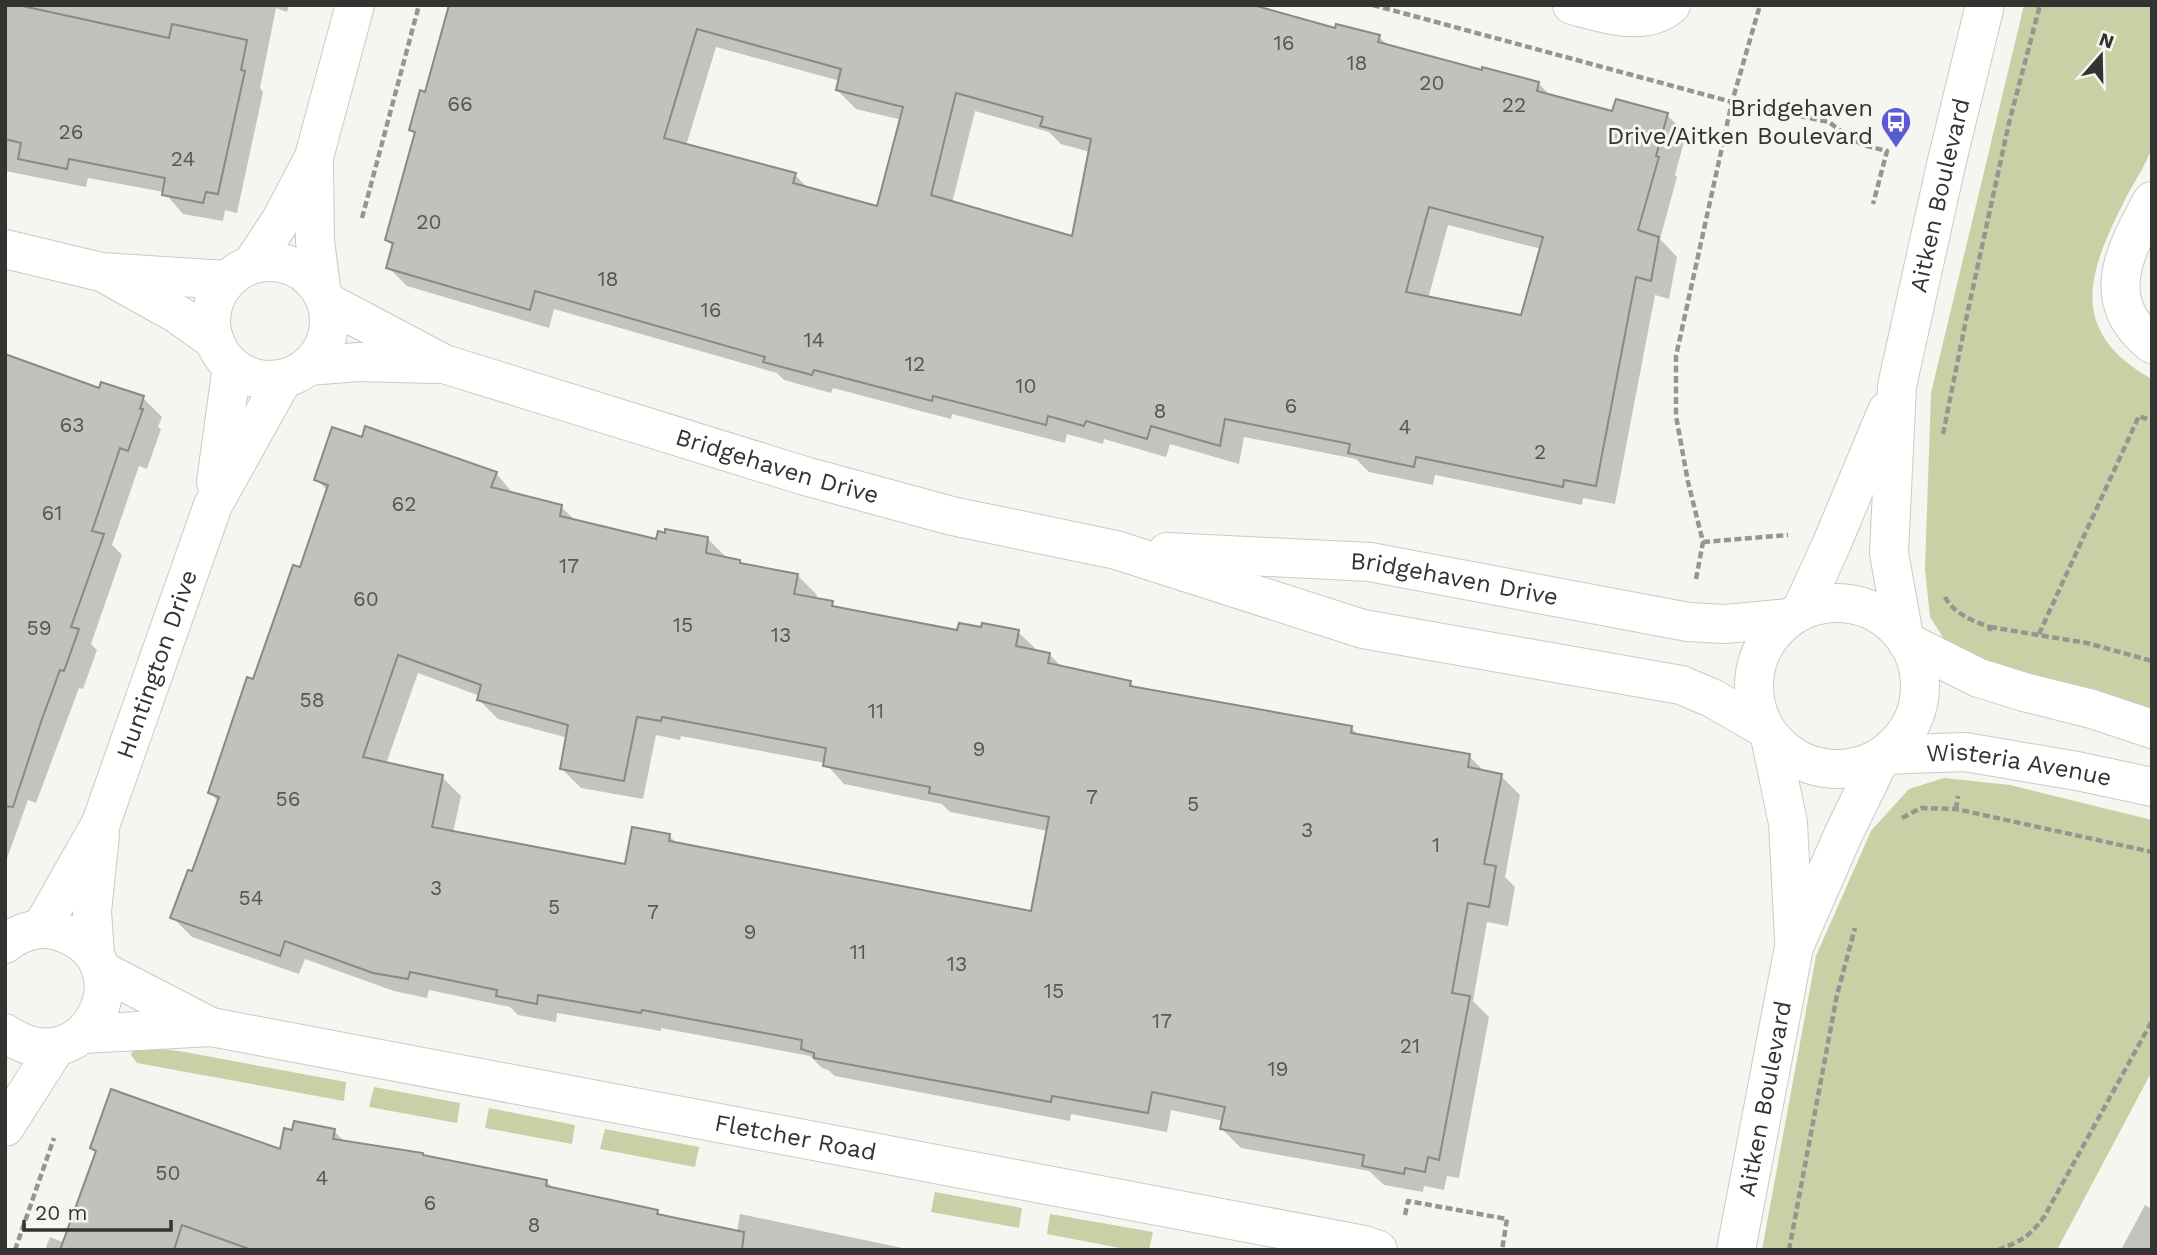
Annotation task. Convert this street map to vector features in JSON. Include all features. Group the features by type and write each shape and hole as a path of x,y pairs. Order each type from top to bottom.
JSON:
{"street":[{"path":"223,354 211,325 217,294 239,272 281,220 313,157 355,5"},
{"path":"1573,5 1604,14 1640,18 1665,11 1671,5"},
{"name":"Aitken Boulevard","path":"1905,640 1889,553 1897,386 1985,5"},
{"path":"101,272 177,314 247,376 265,380 296,373 321,353 328,337 330,319 315,241 313,157"},
{"path":"2152,201 2127,247 2121,265 2120,285 2123,306 2132,323 2152,344"},
{"path":"5,249 101,272 239,272 271,261 290,264 307,274 324,295"},
{"name":"Bridgehaven Drive","path":"324,295 444,364 805,476 952,516 1116,550 1363,629 1681,685 1712,698 1767,732"},
{"name":"Huntington Drive","path":"213,505 223,354"},
{"name":"Bridgehaven Drive","path":"296,373 365,362 444,364"},
{"name":"Huntington Drive","path":"41,929 101,823 213,505 296,373"},
{"name":"Aitken Boulevard","path":"1795,615 1832,543 1897,386"},
{"name":"Bridgehaven Drive","path":"1116,550 1370,562 1688,622 1725,624 1795,615"},
{"path":"1846,603 1888,620 1905,640 1917,666 1920,691 1915,715 1903,738 1882,756 1858,767 1833,769 1810,765 1788,754 1767,732 1756,705 1754,681 1759,657 1771,635 1795,615 1823,604 1846,603"},
{"path":"1905,640 1979,678 2092,709 2152,729"},
{"name":"Aitken Boulevard","path":"1767,732 1788,823 1794,947"},
{"name":"Wisteria Avenue","path":"1882,756 1965,751 2152,787"},
{"name":"Aitken Boulevard","path":"1736,1250 1794,947 1843,835 1882,756"},
{"name":"Huntington Drive","path":"70,1041 95,1021 102,1005 104,987 98,963 92,911 101,823"},
{"path":"5,944 26,932 41,929"},
{"name":"Fletcher Road","path":"41,929 57,930 71,936 85,945 98,963 211,1027"},
{"name":"Fletcher Road","path":"5,1035 22,1044 39,1048 70,1041 211,1027 1350,1242 1390,1238"},
{"path":"5,1127 70,1041"}],"path":[{"path":"359,230 419,5"},
{"path":"1373,5 1732,102 1829,122 1852,139 1887,151 1873,204"},
{"path":"1688,622 1703,542 1676,416 1676,356 1732,102 1760,5"},
{"path":"1942,443 2009,123 2040,5"},
{"path":"2039,634 2139,416 2152,421"},
{"path":"1942,593 1947,602 1967,618 1990,627 2087,643 2152,661"},
{"path":"1979,678 1990,627"},
{"path":"1956,809 1965,751"},
{"path":"1899,821 1921,808 1956,809 2152,852"},
{"path":"1789,1250 1838,995 1856,925"},
{"path":"1998,1250 2021,1241 2033,1232 2044,1217 2152,1021"},
{"path":"1390,1238 1408,1201 1507,1219 1502,1250"}],"green space":[{"path":"2024,5 2152,5 2152,146 2104,245 2092,295 2095,317 2105,339 2124,360 2152,379 2152,709 1999,666 1946,642 1930,617 1925,569 1931,393"},
{"path":"1944,778 2010,785 2152,820 2152,1071 2057,1250 1762,1250 1816,956 1871,831 1909,789"},
{"path":"135,1046 179,1051 346,1082 344,1101 137,1063 131,1055"},
{"path":"374,1087 460,1103 457,1123 369,1107"},
{"path":"489,1108 575,1125 572,1144 485,1128"},
{"path":"605,1129 699,1147 695,1167 600,1149"},
{"path":"935,1192 1022,1208 1019,1228 931,1212"},
{"path":"1050,1214 1153,1232 1149,1250 1130,1250 1047,1234"}],"building":[{"path":"5,5 18,5 169,38 172,24 247,40 241,70 245,71 218,194 206,192 203,203 162,195 165,178 69,159 67,169 18,159 21,143 5,139"},
{"path":"449,5 1253,5 1335,28 1336,24 1380,35 1378,42 1539,82 1537,91 1612,111 1616,99 1668,113 1656,156 1659,157 1638,230 1659,237 1651,281 1636,277 1596,486 1564,480 1563,487 1416,457 1414,467 1348,453 1350,444 1225,419 1220,446 1151,426 1147,439 1086,421 1084,426 1048,416 1046,425 933,396 932,401 814,370 812,375 763,362 765,357 535,291 530,310 386,268 393,243 385,240 415,132 409,130 420,90 425,92","holes":["697,29 841,69 836,90 903,107 877,206 793,183 796,173 664,138","956,93 1043,117 1040,126 1091,139 1072,236 931,195","1429,207 1543,237 1521,315 1406,292"]},
{"path":"5,354 99,388 101,382 144,396 140,409 143,409 128,451 120,448 92,531 104,534 71,627 79,629 64,671 60,670 13,807 5,806"},
{"path":"365,426 497,472 491,487 562,505 560,516 656,539 658,531 665,533 665,529 708,537 706,553 740,560 740,563 798,574 794,594 833,601 832,606 957,630 959,623 981,627 982,623 1019,630 1016,646 1050,653 1048,663 1131,681 1130,686 1352,726 1351,733 1470,754 1468,767 1502,774 1484,864 1496,866 1489,907 1468,903 1452,993 1470,996 1439,1160 1428,1157 1425,1172 1405,1168 1404,1174 1362,1166 1364,1155 1220,1129 1225,1107 1152,1092 1148,1113 1052,1096 1051,1102 814,1058 814,1053 801,1049 802,1040 642,1010 641,1013 538,995 537,1004 496,996 497,990 410,972 408,979 373,973 285,941 280,956 170,918 188,870 192,871 219,797 208,793 247,677 253,679 293,565 300,567 328,485 314,480 332,427 362,437","holes":["398,655 481,685 477,700 568,725 560,769 624,781 637,717 661,721 662,717 826,748 823,766 930,787 929,793 1049,817 1031,911 669,841 670,834 632,827 625,864 432,827 443,775 363,757"]},
{"path":"111,1089 280,1149 284,1128 292,1130 294,1121 335,1129 333,1139 423,1153 547,1180 546,1186 658,1210 657,1214 744,1232 742,1250 252,1250 182,1225 174,1250 60,1250 96,1151 90,1148"}],"place":[{"name":"Bridgehaven Drive/Aitken Boulevard","path":"1896,149"}]}
